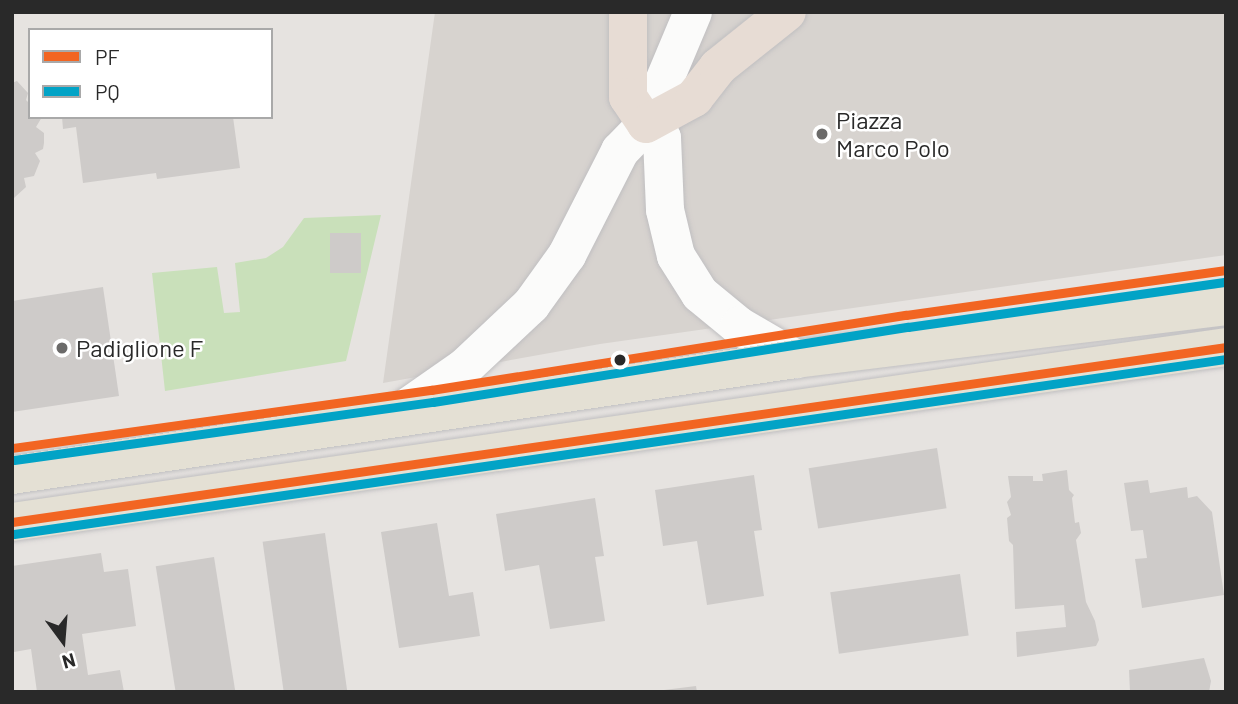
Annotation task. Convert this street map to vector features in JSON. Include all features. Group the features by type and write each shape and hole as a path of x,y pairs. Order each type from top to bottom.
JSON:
{"highway":[{"path":"628,12 628,97 646,124 694,98 718,67 787,12"}],"main road":[{"path":"12,475 796,359 1226,306"},
{"path":"12,522 1226,347"}],"street":[{"path":"392,418 465,368 531,304 567,255 620,151 646,124 693,12"},
{"path":"646,124 662,138 665,210 676,256 700,294 738,326 796,359"}],"green space":[{"path":"381,215 346,361 165,391 152,273 217,267 224,313 240,312 235,263 266,258 283,247 304,218"}],"shaded area":[{"name":"Piazza Marco Polo","path":"435,12 1226,12 1226,255 600,344 383,383"}],"building":[{"path":"17,81 28,93 28,119 41,119 36,127 44,133 44,143 43,149 35,153 40,161 34,176 24,178 26,187 14,198 12,210 12,83"},
{"path":"62,119 233,119 240,168 157,179 156,173 83,183 76,127 63,129"},
{"path":"330,233 361,233 361,273 330,273"},
{"name":"Padiglione F","path":"103,287 119,396 12,412 12,301"},
{"path":"937,448 947,508 818,529 809,468"},
{"path":"1067,470 1069,490 1074,495 1072,498 1075,523 1079,522 1081,533 1076,540 1086,602 1095,621 1099,640 1096,646 1017,657 1016,632 1066,627 1064,605 1015,609 1013,545 1009,541 1007,518 1011,515 1007,502 1011,497 1008,476 1033,476 1033,481 1043,481 1042,474"},
{"path":"754,475 762,530 754,531 764,596 707,605 697,541 663,546 655,490"},
{"path":"1148,480 1150,493 1187,487 1188,498 1197,496 1212,512 1224,595 1142,608 1135,559 1147,558 1143,530 1131,531 1124,483"},
{"path":"595,498 604,556 595,557 605,621 550,629 539,565 505,571 496,514"},
{"path":"437,523 449,596 473,592 480,636 399,648 381,532"},
{"path":"325,533 347,692 284,692 263,542"},
{"path":"101,553 104,572 128,569 136,626 82,634 88,675 120,670 124,692 37,692 31,649 14,652 12,566"},
{"path":"214,557 235,692 176,692 156,566"},
{"path":"960,574 969,635 839,654 830,592"},
{"path":"1204,658 1211,681 1209,692 1130,692 1129,670"},
{"path":"696,686 697,692 664,692 664,690"}],"transit line":[{"name":"PF","path":"12,448 431,390 906,315 1226,270"},
{"name":"PQ","path":"14,460 433,402 908,327 1226,282"},
{"name":"PF","path":"12,522 1226,347"},
{"name":"PQ","path":"14,534 1226,359"}],"place":[{"name":"Piazza Marco Polo","path":"822,134"},
{"name":"Padiglione F","path":"62,348"}]}
